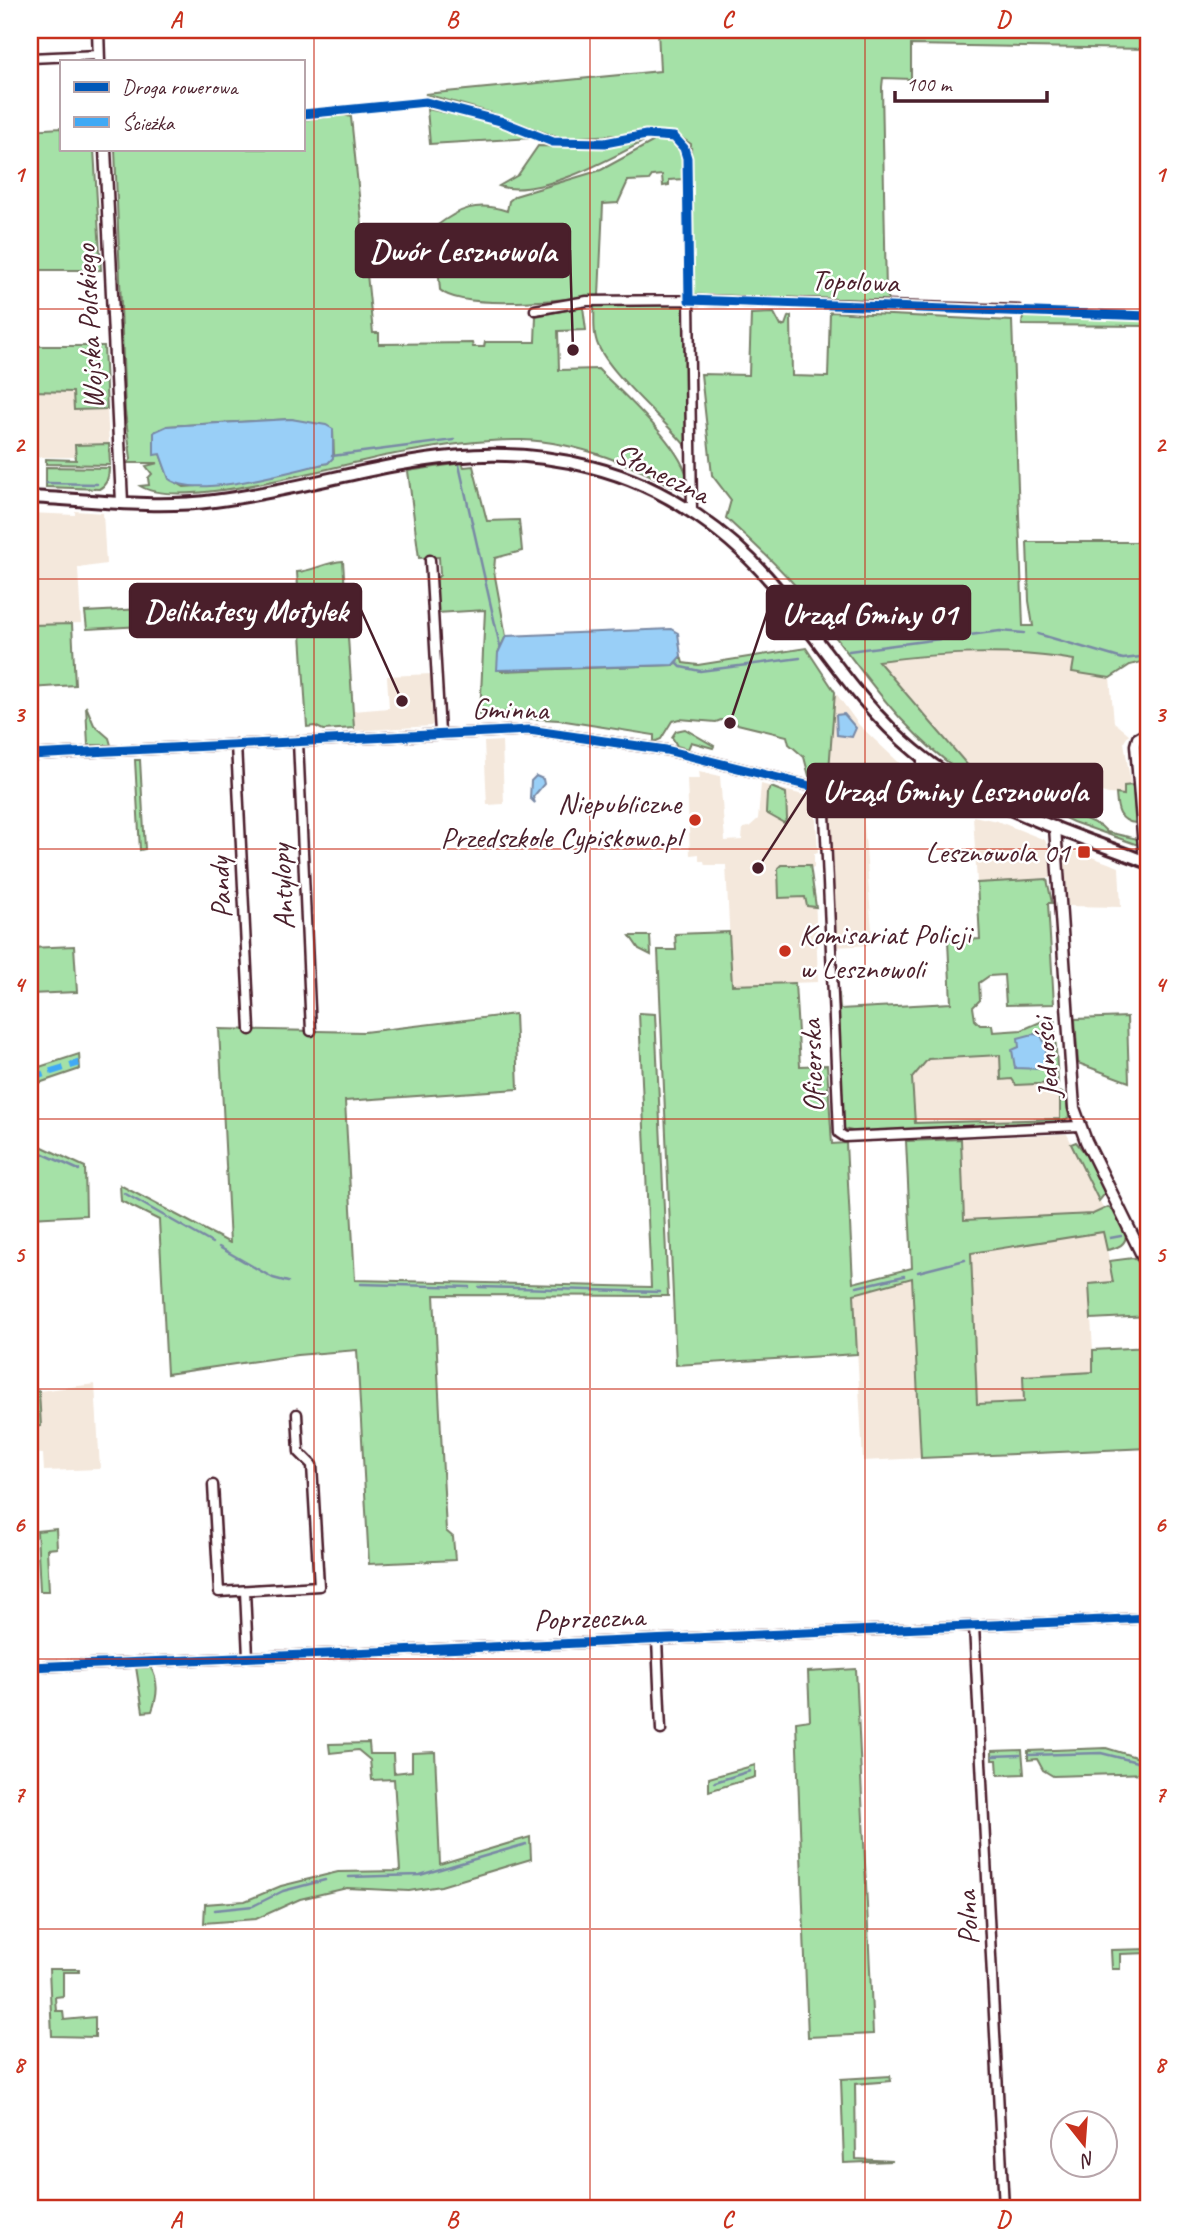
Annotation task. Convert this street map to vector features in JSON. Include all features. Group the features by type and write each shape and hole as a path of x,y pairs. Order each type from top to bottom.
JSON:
{"main road":[{"name":"Słoneczna","path":"30,497 122,502 212,502 423,459 501,453 549,457 614,474 692,512 721,532 755,564 867,705 922,757 982,796 1147,862"}],"street":[{"path":"30,58 99,58 98,30"},
{"name":"Wojska Polskiego","path":"105,150 122,502"},
{"path":"688,300 692,512"},
{"name":"Topolowa","path":"536,310 587,301 688,300 1019,310"},
{"path":"430,560 440,733"},
{"name":"Gminna","path":"30,755 529,730 681,753 850,796 982,796"},
{"path":"1147,862 1135,745 1137,738 1149,731"},
{"name":"Antylopy","path":"298,741 312,1031"},
{"name":"Pandy","path":"236,744 250,1030"},
{"path":"918,796 922,757"},
{"path":"918,796 940,777 949,776 947,783 932,798"},
{"name":"Oficerska","path":"824,791 838,1129 845,1137 1079,1126"},
{"name":"Jedności","path":"1055,827 1073,1091 1079,1126 1149,1269"},
{"path":"213,1485 219,1592 319,1586 312,1465 299,1452 297,1415"},
{"path":"245,1591 248,1657"},
{"name":"Poprzeczna","path":"30,1667 1149,1618"},
{"name":"Polna","path":"974,1626 1004,2208"},
{"path":"657,1640 661,1730"}],"shaded area":[{"path":"30,391 73,392 74,410 107,409 109,444 75,445 76,457 30,457"},
{"path":"75,511 103,513 106,564 78,568 81,623 30,625 30,513 75,515"},
{"path":"980,651 1027,652 1074,660 1073,672 1110,678 1114,722 1129,734 1124,742 1131,785 1125,786 1124,795 1108,794 1079,785 1081,817 969,768 877,661"},
{"path":"432,674 435,722 431,726 354,731 353,711 389,708 387,676"},
{"path":"835,692 859,725 909,772 908,784 902,790 828,783"},
{"path":"502,741 504,804 487,805 484,742"},
{"path":"699,771 720,776 725,841 742,840 743,828 749,827 758,819 761,784 811,797 815,804 818,853 814,854 814,867 811,868 812,890 815,891 818,982 732,985 726,865 705,865 704,861 699,861 699,854 690,855 687,779 700,779"},
{"path":"834,806 863,809 873,945 834,947 828,818"},
{"path":"973,816 997,821 1045,840 1049,850 1051,878 977,883"},
{"path":"1067,848 1119,867 1121,907 1068,906 1064,852"},
{"path":"1000,1055 1016,1085 1058,1083 1060,1119 915,1124 912,1078 928,1059"},
{"path":"1067,1134 1114,1230 1104,1232 1113,1282 1089,1284 1099,1450 978,1430 971,1253 921,1140"},
{"path":"913,1278 921,1458 863,1461 854,1293"},
{"path":"95,1384 100,1469 44,1471 43,1454 30,1453 30,1428 41,1426 39,1391"}],"green space":[{"path":"658,30 1149,30 1149,49 911,45 911,79 883,78 882,87 886,293 890,302 694,295 691,144 673,132 560,138 492,113 425,94 660,71"},
{"path":"427,109 495,123 532,138 430,144"},
{"path":"344,115 351,117 373,333 379,333 379,344 472,343 473,347 484,347 485,342 535,342 536,316 583,307 586,330 558,331 559,370 598,369 671,446 688,480 687,494 607,457 565,445 522,440 474,442 411,451 225,490 161,492 140,486 149,485 148,478 152,474 146,466 158,463 128,463 131,459 125,411 115,150 304,150 304,120","holes":["291,419 333,430 334,456 328,463 212,485 184,487 169,478 160,454 167,426"]},
{"path":"60,128 60,150 94,150 101,270 30,270 30,130"},
{"path":"666,139 680,150 684,179 669,180 669,185 663,186 662,175 652,176 649,180 628,181 618,203 603,204 599,296 492,302 452,296 440,290 435,227 444,220 469,208 487,207 507,211 509,201 515,196 601,170 656,140"},
{"path":"644,141 593,167 553,182 515,189 499,186 518,175 538,146 597,148"},
{"path":"684,304 689,450 610,364 601,351 594,327 594,306"},
{"path":"830,312 1012,321 1023,626 1033,626 1029,601 1027,542 1149,542 1149,660 1130,665 1110,678 1072,672 1074,660 1025,654 952,654 878,661 969,767 980,772 974,780 922,740 899,717 798,589 726,518 731,500 712,475 701,374 749,375 751,314 774,313 781,326 785,325 791,316 792,376 828,377"},
{"path":"1023,315 1149,318 1149,326 1022,325"},
{"path":"30,346 104,346 107,409 74,410 73,392 30,391"},
{"path":"109,444 110,465 46,464 46,459 76,460 75,445"},
{"path":"462,463 464,467 473,466 487,521 519,520 522,551 495,558 494,571 506,636 498,653 501,671 673,665 681,656 683,663 698,665 806,648 835,692 828,783 809,776 804,757 789,744 787,736 721,720 672,721 661,739 654,742 654,735 559,720 508,717 507,712 480,715 485,610 437,613 435,580 440,575 439,557 419,558 408,471"},
{"path":"46,467 109,468 109,471 106,483 99,489 46,487"},
{"path":"343,561 354,728 323,730 315,726 307,727 297,572"},
{"path":"142,609 143,626 87,629 85,612"},
{"path":"72,624 75,685 30,688 30,625"},
{"path":"86,706 94,725 109,738 111,745 88,745"},
{"path":"685,729 714,746 713,748 691,742 688,749 677,746 672,737 676,731"},
{"path":"135,760 140,760 145,849 140,850"},
{"path":"991,777 1101,826 1107,832 1138,839 1140,844 1073,822 1013,793 987,787"},
{"path":"1133,785 1136,823 1122,817 1118,810 1116,794 1124,795 1124,786"},
{"path":"771,787 786,793 787,819 784,823 766,813 767,793"},
{"path":"781,865 810,865 816,907 807,906 805,897 779,898 778,868"},
{"path":"1047,879 1052,903 1048,903 1054,1004 1006,1005 1004,975 989,976 979,983 980,1000 973,1007 975,1020 980,1025 992,1025 993,1032 1022,1030 1054,1016 1058,1083 1016,1085 1012,1079 1001,1080 1000,1055 928,1059 912,1078 915,1123 1060,1119 1060,1092 1066,1095 1069,1117 1058,1125 856,1132 844,1129 836,995 839,994 840,1009 951,1003 948,941 980,939 977,883"},
{"path":"729,932 732,985 795,983 800,1066 827,1065 832,1144 846,1143 853,1283 912,1268 906,1141 961,1139 964,1220 1093,1214 1108,1207 1114,1209 1126,1235 1122,1244 1116,1248 1107,1250 1103,1232 971,1253 977,1404 1024,1402 1023,1376 1093,1372 1093,1350 1149,1347 1149,1448 921,1458 912,1278 854,1294 857,1354 676,1365 658,950 676,950 675,934"},
{"path":"630,936 650,936 651,955 639,949"},
{"path":"74,946 77,992 30,994 30,948"},
{"path":"639,1013 655,1014 668,1296 434,1295 446,1531 453,1537 455,1560 369,1564 357,1350 297,1355 167,1374 159,1220 121,1201 120,1185 230,1243 219,1029 364,1032 515,1014 518,1089 345,1101 355,1280 651,1287"},
{"path":"1127,1017 1129,1082 1078,1063 1075,1019"},
{"path":"79,1054 80,1069 30,1086 30,1070"},
{"path":"30,1141 85,1167 86,1215 30,1218"},
{"path":"1076,1142 1101,1181 1104,1195 1099,1201 1071,1144"},
{"path":"1133,1258 1140,1262 1147,1275 1149,1316 1091,1319 1089,1284 1113,1282 1109,1261"},
{"path":"39,1391 41,1426 30,1428 30,1393"},
{"path":"56,1529 57,1548 47,1549 49,1591 40,1591 37,1531"},
{"path":"150,1666 155,1677 156,1694 152,1711 143,1712 136,1667"},
{"path":"856,1669 873,2034 808,2037 796,1722 810,1720 808,1672"},
{"path":"369,1743 370,1754 393,1754 394,1773 412,1771 412,1753 435,1752 440,1864 530,1837 531,1859 441,1886 409,1891 347,1888 300,1899 256,1919 204,1923 205,1904 245,1901 281,1886 338,1872 400,1871 394,1779 372,1780 370,1760 358,1750 330,1753 329,1744"},
{"path":"1106,1748 1149,1761 1149,1773 1053,1776 1043,1770 1037,1759 1028,1760 1028,1751"},
{"path":"1022,1750 1024,1774 998,1775 997,1760 992,1760 992,1751"},
{"path":"755,1765 755,1777 709,1791 709,1778"},
{"path":"1149,1949 1149,1953 1120,1954 1120,1969 1112,1969 1111,1950"},
{"path":"49,1969 79,1969 79,1972 63,1972 63,1996 55,1997 56,2011 63,2011 64,2020 95,2017 95,2037 52,2036"},
{"path":"890,2076 891,2081 855,2084 856,2159 893,2161 844,2163 841,2079"}],"water":[{"path":"291,419 326,425 333,429 333,458 328,463 269,477 200,486 182,485 169,479 160,454 154,455 154,432 167,426"},
{"path":"671,629 678,633 681,656 673,665 497,670 498,653 506,636"},
{"path":"844,714 856,728 852,737 837,735 836,715"},
{"path":"536,776 543,779 544,784 533,797 535,803 530,798 531,781"},
{"path":"1041,1035 1046,1046 1046,1064 1042,1069 1015,1068 1012,1050 1019,1047 1018,1038"}],"waterway":[{"path":"332,456 454,440"},
{"path":"30,465 30,483"},
{"path":"459,465 500,646"},
{"path":"47,483 97,484"},
{"path":"849,651 1000,631 1024,633"},
{"path":"1038,634 1123,659 1149,656"},
{"path":"676,662 681,667 700,671 800,658"},
{"path":"30,1148 79,1170"},
{"path":"124,1193 212,1243"},
{"path":"1143,1228 1149,1226"},
{"path":"1110,1238 1121,1236"},
{"path":"219,1247 273,1278 288,1282"},
{"path":"918,1272 965,1260"},
{"path":"857,1287 904,1276"},
{"path":"361,1284 469,1287"},
{"path":"479,1287 660,1292"},
{"path":"1029,1755 1101,1753 1149,1765"},
{"path":"993,1756 1020,1755"},
{"path":"715,1782 750,1771"},
{"path":"349,1877 420,1875 526,1844"},
{"path":"215,1910 253,1906 283,1891 325,1880"}],"marked path":[{"path":"30,1078 79,1063"}],"cycle path":[{"path":"304,114 426,102 500,121 553,142 605,143 646,135 674,137 684,148 687,158 689,300 1149,316"},
{"path":"30,755 529,730 666,750 850,796 914,799 982,796"},
{"path":"30,1667 1149,1618"}],"place":[{"name":"Dwór Lesznowola","path":"573,350"},
{"name":"Delikatesy Motylek","path":"402,701"},
{"name":"Urząd Gminy 01","path":"730,723"},
{"name":"Niepubliczne Przedszkole Cypiskowo.pl","path":"695,820"},
{"name":"Lesznowola 01","path":"1084,852"},
{"name":"Urząd Gminy Lesznowola","path":"758,868"},
{"name":"Komisariat Policji w Lesznowoli","path":"785,951"}]}
